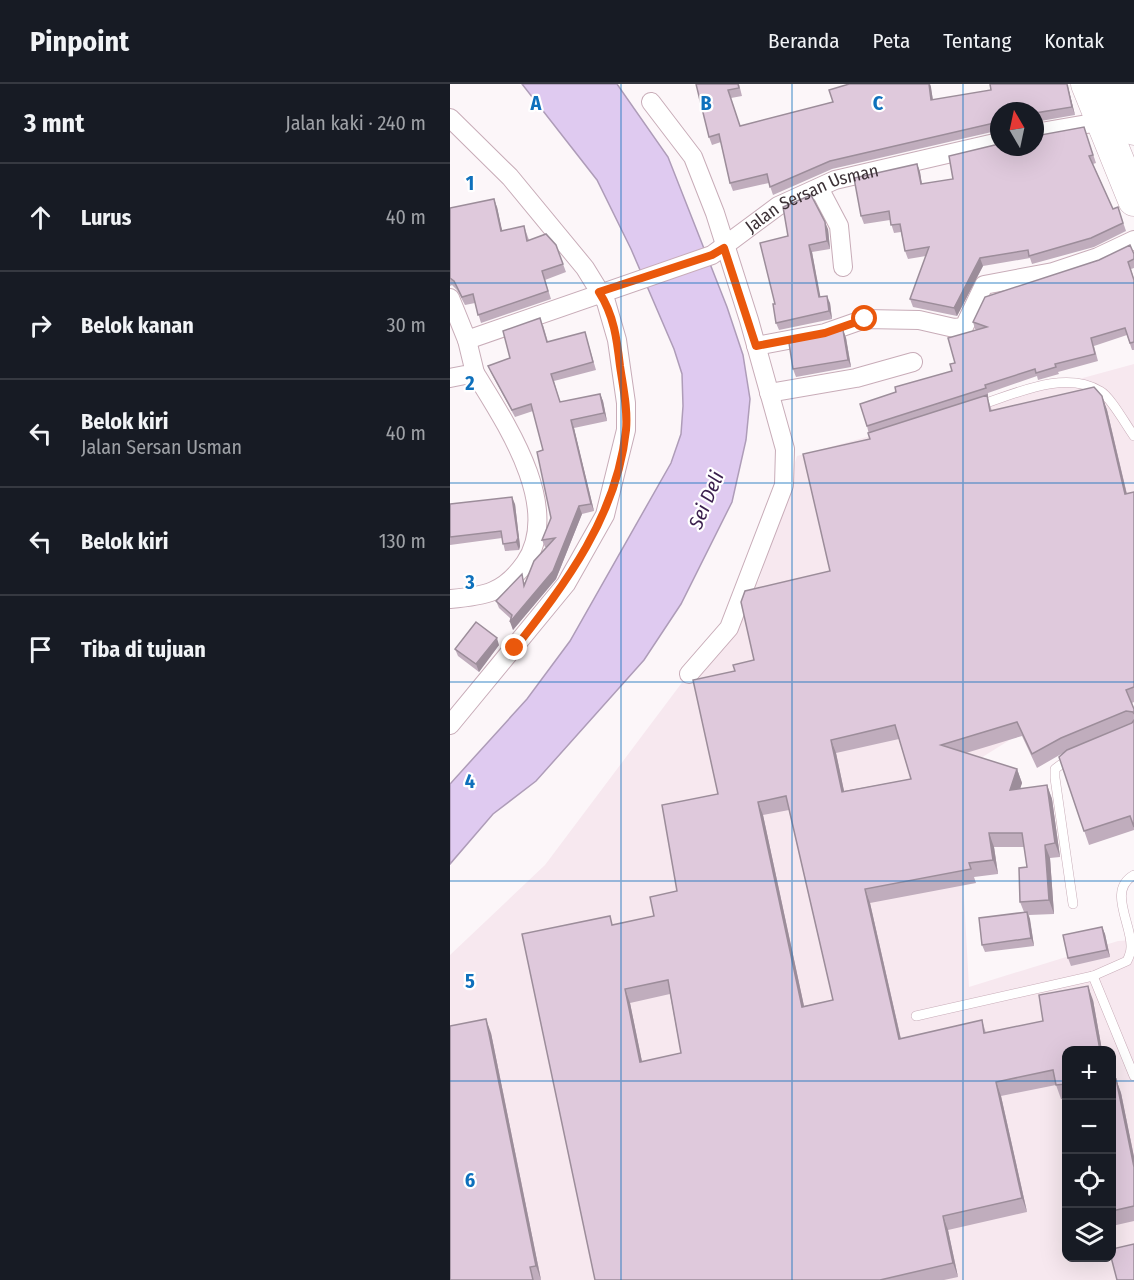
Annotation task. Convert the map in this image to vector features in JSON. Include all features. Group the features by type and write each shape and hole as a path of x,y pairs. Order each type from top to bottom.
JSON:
{"highway":[{"path":"1087,84 1121,122"},
{"path":"1117,84 1134,200"}],"street":[{"path":"651,102 693,157 715,213 718,251 756,346 785,449 784,485 729,628 689,674"},
{"path":"450,118 510,177 585,268 613,320 626,403 626,430 604,515 566,584 450,725"},
{"path":"1044,133 1121,122"},
{"name":"Jalan Sersan Usman","path":"467,340 718,251 778,206 835,180 990,144"},
{"path":"819,188 839,226 843,267"},
{"path":"756,346 825,333 865,319 919,320 954,328 964,327 984,285 1053,272 1098,257 1134,240"},
{"path":"450,298 467,340 474,374 522,456 539,518 537,539 514,578 493,592 450,599"},
{"path":"769,393 856,378 913,362"},
{"path":"450,378 474,374"}],"lane":[{"path":"969,409 1048,384 1075,383 1101,391 1134,435"},
{"path":"1073,904 1055,769 1080,753"},
{"path":"916,1016 1093,976 1127,961 1131,947 1122,902 1122,887 1125,880 1134,875"},
{"path":"1093,976 1134,1076"}],"shaded area":[{"path":"1134,364 1134,662 957,773 969,987 1118,941 1134,940 1134,1280 450,1280 450,955 545,865 759,580 797,456"}],"water":[{"name":"Sei Deli","path":"522,84 617,84 668,157 727,307 743,355 750,399 746,440 732,502 681,604 644,660 536,781 493,814 450,864 450,784 527,699 570,641 671,463 681,434 682,374 674,349 631,249 597,180"}],"building":[{"path":"696,84 738,84 739,88 728,90 740,126 833,102 829,90 849,84 929,84 931,100 991,90 990,84 1067,84 1072,107 1044,112 1044,102 990,102 990,124 830,161 770,187 767,174 730,183 719,134 709,137"},
{"path":"1084,127 1093,155 1089,156 1113,209 1118,207 1123,223 1091,238 1029,256 1028,250 980,258 954,308 910,299 929,247 905,251 900,224 891,225 889,211 861,216 854,178 917,164 921,184 953,179 949,156 990,146 990,156 1044,156 1044,134"},
{"path":"811,195 825,222 827,241 809,245 819,297 827,296 829,311 776,323 773,304 775,304 760,243 788,236 783,207"},
{"path":"494,199 501,231 524,226 527,241 546,234 556,245 563,264 542,271 548,291 478,315 473,294 462,297 450,278 450,208"},
{"path":"1130,245 1134,254 1134,259 1128,262 1134,280 1134,342 1130,343 1125,328 1091,338 1095,354 1055,364 1056,367 1036,373 1035,369 985,385 986,388 867,426 860,404 896,392 895,387 952,371 950,364 955,363 948,338 987,327 973,322 985,297 1099,260"},
{"path":"540,318 547,342 585,332 593,362 551,374 560,402 600,394 604,413 571,420 591,504 579,506 553,571 510,622 512,615 496,601 522,574 524,586 534,561 555,538 542,540 551,518 537,452 543,450 531,404 512,410 488,366 510,358 503,331"},
{"path":"843,330 848,360 793,369 789,343"},
{"path":"1094,387 1102,396 1125,494 1134,492 1134,687 1126,690 1134,714 1126,711 1061,738 1032,754 1017,722 941,745 1017,769 1010,790 1047,785 1055,843 1045,845 1049,900 1020,902 1019,868 1027,867 1022,833 989,833 993,860 969,863 971,869 865,889 899,1039 982,1020 984,1033 1043,1021 1039,995 1088,986 1099,1046 1062,1046 1062,1084 1056,1085 1053,1070 996,1082 1022,1198 943,1216 953,1263 880,1280 595,1280 522,934 610,916 612,925 654,916 650,897 677,891 662,805 718,794 693,680 735,671 733,665 754,660 741,602 745,591 830,571 803,454 870,439 868,433 987,395 990,411","holes":["895,725 911,779 842,792 831,740","786,796 833,1000 802,1007 758,802","668,980 681,1053 640,1062 625,989"]},
{"path":"512,497 518,538 516,542 503,544 501,531 450,537 450,504"},
{"path":"476,622 497,638 476,664 455,649"},
{"path":"1134,720 1134,827 1130,816 1084,831 1059,757 1067,750 1132,723"},
{"path":"1027,912 1031,938 982,945 979,918"},
{"path":"1102,927 1107,950 1068,958 1063,935"},
{"path":"486,1019 536,1266 530,1267 533,1280 450,1280 450,1026"},
{"path":"1116,1079 1134,1167 1134,1206 1116,1210"},
{"path":"1134,1244 1134,1280 1117,1280 1112,1262 1116,1262 1116,1248"}],"route":[{"path":"515,648 566,584 604,515 619,463 626,430 626,403 613,320 599,292 712,255 724,248 737,280 756,346 825,333 865,319"}]}
